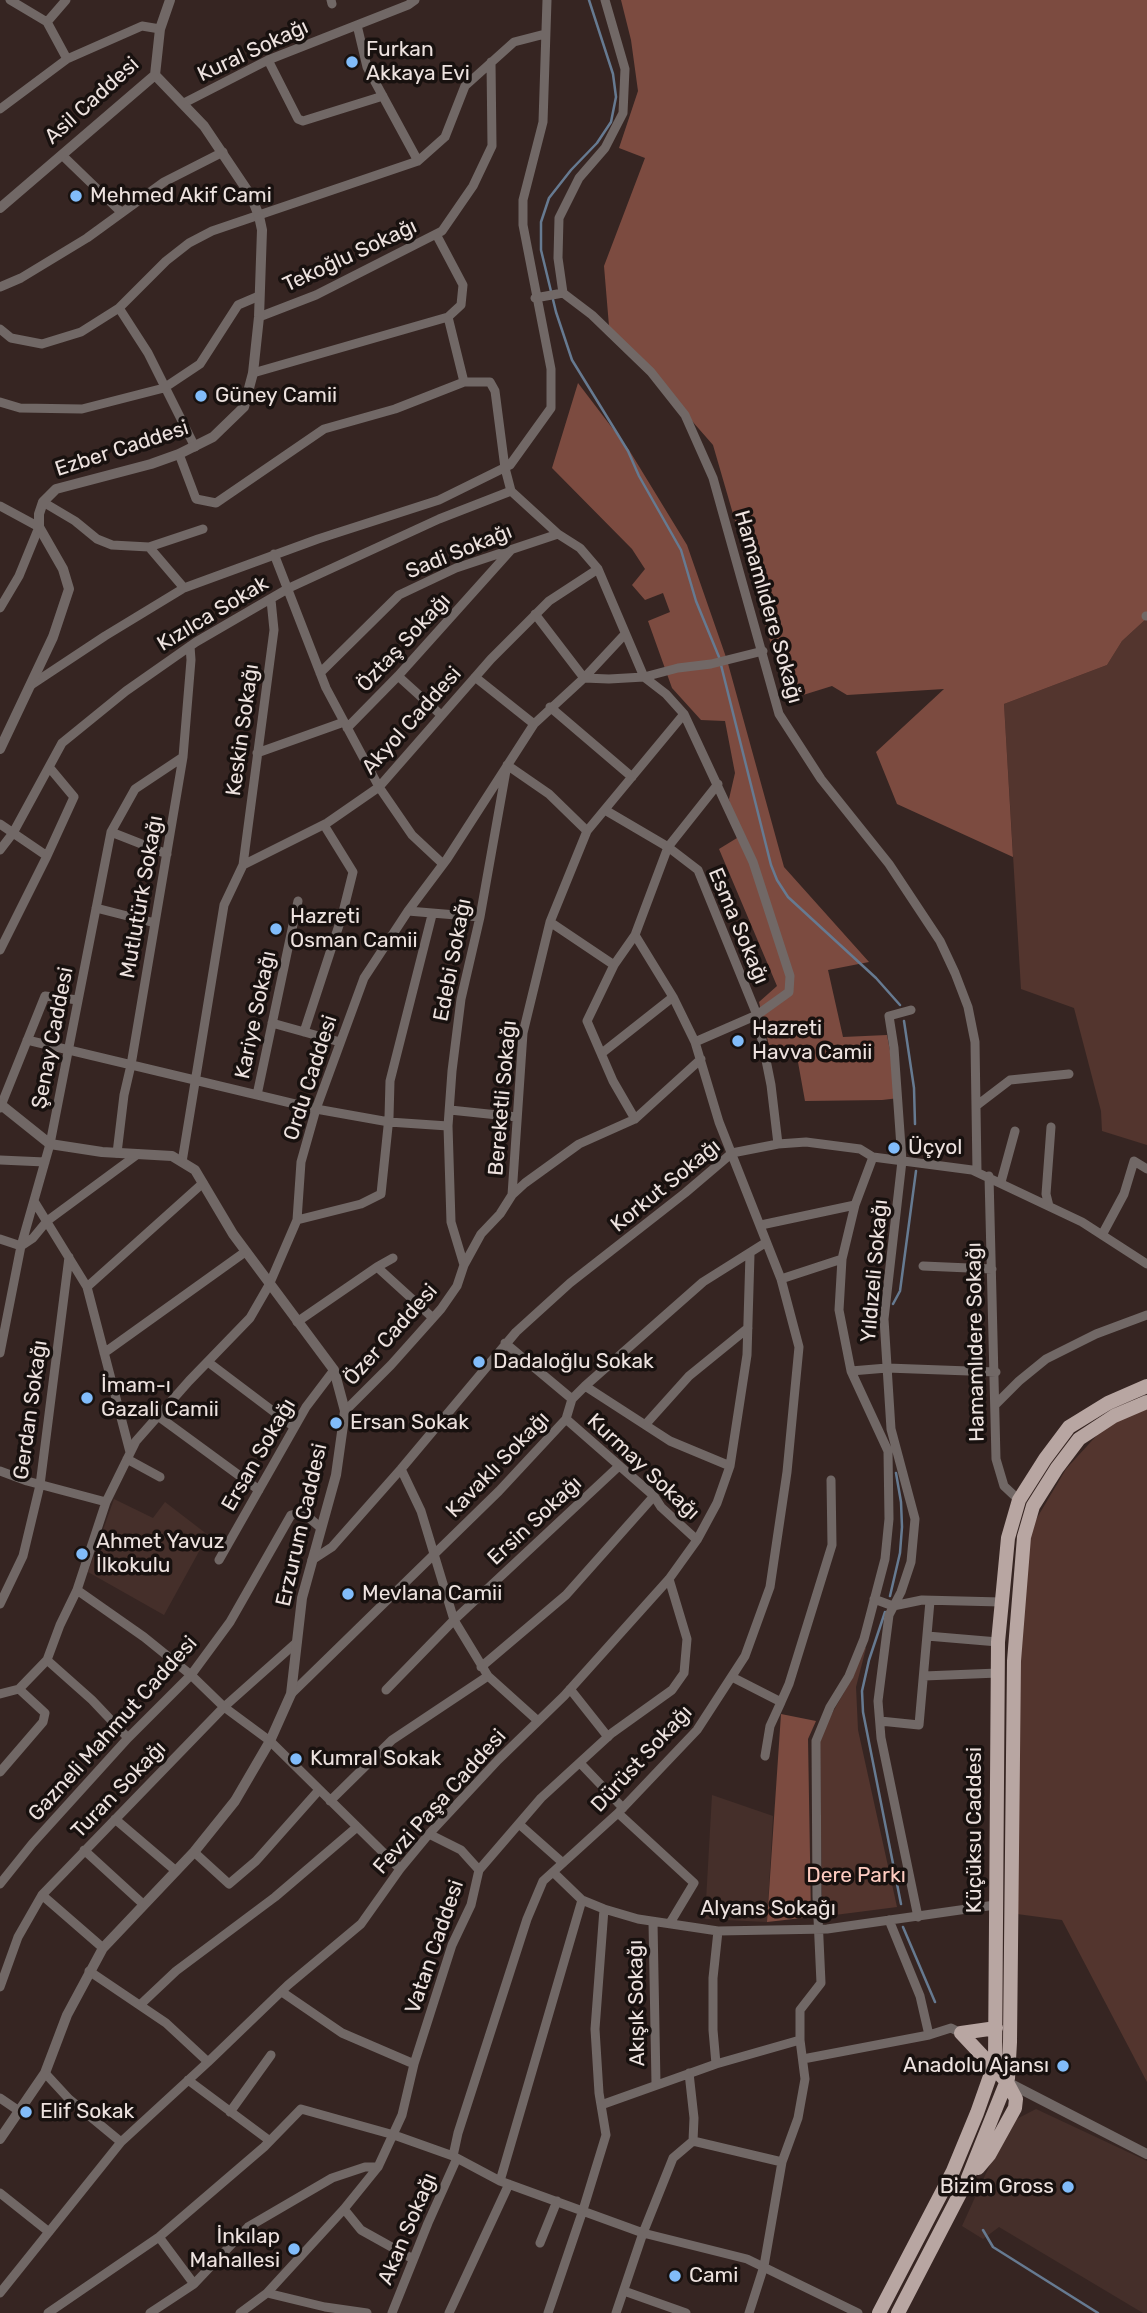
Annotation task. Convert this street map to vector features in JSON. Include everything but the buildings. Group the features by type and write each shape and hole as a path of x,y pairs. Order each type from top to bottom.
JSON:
{"main road":[{"name":"Küçüksu Caddesi","path":"898,2313 967,2180 1007,2082 1010,2042 1003,1905 998,1642 1008,1538 1019,1500 1069,1427 1108,1403 1147,1386"},
{"name":"Küçüksu Caddesi","path":"879,2313 953,2171 992,2073 1014,1661 1024,1537 1033,1506 1079,1438 1114,1416 1147,1402"},
{"path":"967,2180 989,2155 1015,2108 1014,2093 1007,2082 992,2073 961,2033 996,2028"}],"street":[{"path":"10,0 47,22 67,58"},
{"path":"47,22 66,0"},
{"name":"Asil Caddesi","path":"0,208 155,75 160,29 170,0"},
{"name":"Kural Sokağı","path":"184,103 268,60 415,0"},
{"path":"31,685 184,588 274,554 439,500 510,465 551,408 551,369 523,225 523,200 542,122 547,0"},
{"path":"536,298 556,295 559,218 579,178 605,148 622,113 625,69 605,0"},
{"path":"357,25 367,67 418,161"},
{"path":"0,109 67,58 142,26 160,29"},
{"path":"0,329 11,338 42,344 81,332 119,308 188,243 212,231 418,161 445,137 465,86 514,42 545,34"},
{"path":"268,60 298,119 303,121 383,96"},
{"name":"Tekoğlu Sokağı","path":"258,317 316,295 442,231 473,186 492,146 491,62"},
{"name":"Ezber Caddesi","path":"38,527 38,514 43,502 55,489 179,454 213,437 244,408 253,373 262,230 251,196 223,152 184,103 155,75"},
{"path":"0,287 21,278 87,238 164,182 223,152"},
{"path":"62,155 121,212"},
{"path":"253,373 448,317 461,305 463,285 436,234"},
{"name":"Hamamlıdere Sokağı","path":"556,295 592,315 651,372 685,415 713,478 779,714 821,779 890,864 940,942 956,973 968,1007 975,1042 977,1171"},
{"path":"0,402 20,408 82,409 164,388 200,364 238,306 259,296"},
{"path":"119,308 148,354 195,447"},
{"path":"448,317 464,382"},
{"path":"179,454 196,499 216,503 324,429 395,409 464,382 490,382 495,391 505,468 511,491 558,534 580,548 598,569 644,677 666,694 684,714 753,862 790,976 789,992 757,1015 695,1042"},
{"name":"Kızılca Sokak","path":"0,850 13,833 62,743 126,691 190,646 289,588 439,519 511,491"},
{"path":"43,502 75,521 97,539 112,545 149,547 203,529"},
{"path":"0,506 38,527 63,569 69,589 53,637 0,749"},
{"path":"0,608 19,576 38,527"},
{"name":"Sadi Sokağı","path":"320,673 399,595 456,568 558,534"},
{"path":"149,547 184,588"},
{"name":"Öztaş Sokağı","path":"346,725 398,676 512,549"},
{"path":"274,554 320,673 379,787 412,835 443,864"},
{"name":"Akyol Caddesi","path":"243,865 324,825 379,787 475,677 535,614 549,601 598,569"},
{"name":"Keskin Sokağı","path":"243,865 274,630 271,600"},
{"path":"535,614 584,678 644,677 763,651"},
{"name":"Ordu Caddesi","path":"19,1689 47,1660 77,1591 106,1502 136,1441 250,1318 269,1285 297,1220 302,1163 316,1109 364,978 443,864 534,724 584,678 625,634"},
{"name":"Mutlutürk Sokağı","path":"117,1153 124,1095 183,757 190,646"},
{"path":"398,676 441,715"},
{"path":"475,677 534,724"},
{"path":"550,707 632,777"},
{"name":"Bereketli Sokağı","path":"512,1195 523,1033 550,922 587,831 684,714"},
{"path":"257,753 346,725"},
{"name":"Şenay Caddesi","path":"0,1353 21,1246 50,1144 111,832 135,789 183,757"},
{"path":"507,765 549,794 587,831"},
{"name":"Edebi Sokağı","path":"464,1265 451,1222 448,1126 461,999 480,917 507,765"},
{"path":"0,950 3,935 47,856 74,797 49,767"},
{"path":"635,1119 613,1081 587,1021 614,965 635,935 668,846 718,784"},
{"name":"Esma Sokağı","path":"604,810 668,846 698,870 757,1015 771,1085 778,1144"},
{"path":"0,824 47,856"},
{"path":"304,1032 342,916 353,873 324,825"},
{"path":"111,832 167,854"},
{"path":"78,1000 45,996 0,1105 50,1144 117,1153 172,1156 182,1162 224,905 243,865"},
{"name":"Kariye Sokağı","path":"257,1096 298,901"},
{"path":"96,908 155,923"},
{"path":"408,911 480,917"},
{"path":"297,1220 361,1204 381,1194 389,1122 390,1081 432,915"},
{"path":"550,922 614,965"},
{"name":"Dürüst Sokağı","path":"455,2157 527,1919 543,1881 621,1811 697,1730 745,1656 770,1587 787,1472 799,1347 781,1279 719,1122 695,1042 673,996 635,935"},
{"path":"601,1053 673,996"},
{"name":"Yıldızeli Sokağı","path":"911,1010 889,1016 894,1048 902,1161 884,1319 891,1429 915,1518 911,1562 901,1592 889,1615 878,1701 891,1791 918,1917"},
{"path":"272,1023 340,1042"},
{"path":"27,1040 316,1109 389,1122 448,1126"},
{"name":"Özer Caddesi","path":"345,1411 433,1318 457,1286 464,1265 481,1234 525,1182 579,1144 635,1119 701,1059"},
{"path":"976,1106 1010,1080 1069,1074"},
{"path":"450,1110 517,1117"},
{"path":"1049,1206 1046,1194 1051,1128"},
{"path":"1001,1182 1015,1131"},
{"name":"Korkut Sokağı","path":"312,1560 332,1547 401,1469 505,1343 570,1283 732,1153 778,1144 806,1142 860,1149 873,1157 977,1171 1049,1206 1147,1264"},
{"path":"0,1239 21,1246 33,1238 47,1221 138,1154"},
{"path":"749,2313 764,2266 782,2162 798,2118 805,2079 800,2040 800,2010 821,1983 816,1741 864,1639 885,1559 889,1519 888,1451 850,1371 839,1310 842,1259 855,1205 873,1157"},
{"path":"0,1160 45,1162"},
{"path":"1102,1235 1124,1194 1134,1161 1147,1169"},
{"name":"Erzurum Caddesi","path":"0,2139 45,2073 67,2015 103,1948 194,1852 234,1801 270,1741 291,1694 302,1598 336,1475 345,1411 334,1370 245,1252 195,1170 182,1162"},
{"name":"Hamamlıdere Sokağı","path":"989,1176 996,1372 996,1459 1004,1486 1019,1500"},
{"path":"87,1287 203,1183"},
{"path":"34,1201 87,1287 129,1456 160,1478"},
{"path":"761,1225 855,1205"},
{"name":"Kavaklı Sokağı","path":"291,1694 499,1491 566,1419 572,1399 585,1386 702,1282 765,1243"},
{"path":"104,1353 245,1252"},
{"name":"Fevzi Paşa Caddesi","path":"0,2293 121,2142 282,1992 361,1924 429,1834 498,1760 570,1689 669,1579 697,1540 717,1503 730,1466 747,1355 750,1254"},
{"name":"Gerdan Sokağı","path":"0,1604 23,1556 40,1485 69,1257"},
{"path":"297,1322 393,1258"},
{"path":"781,1279 842,1259"},
{"path":"923,1266 992,1269"},
{"path":"377,1268 433,1318"},
{"path":"995,1405 1046,1359 1097,1334 1147,1315"},
{"path":"645,1425 689,1376 748,1328"},
{"path":"505,1343 572,1399"},
{"path":"208,1362 294,1427"},
{"path":"850,1371 887,1368 996,1372"},
{"name":"Ersan Sokağı","path":"219,1560 306,1407 334,1370"},
{"path":"585,1386 670,1441 730,1466"},
{"path":"158,1416 258,1490"},
{"name":"Kurmay Sokağı","path":"566,1419 654,1496 697,1540"},
{"name":"Ersin Sokağı","path":"386,1690 454,1620 619,1466"},
{"path":"401,1469 421,1511 454,1620 488,1676 538,1721"},
{"path":"0,1471 40,1485 106,1502"},
{"path":"765,1756 770,1726 789,1685 832,1545 831,1480"},
{"path":"481,1667 566,1595 654,1496"},
{"name":"Gazneli Mahmut Caddesi","path":"0,1884 32,1844 128,1738 191,1675 230,1622 291,1515 299,1513 307,1516 321,1528"},
{"name":"Vatan Caddesi","path":"240,2313 267,2293 344,2209 378,2167 402,2115 414,2064 452,1945 471,1905 479,1870 541,1798 608,1737 672,1690 684,1674 687,1639 669,1579"},
{"path":"77,1591 144,1637 191,1675 224,1707 270,1741 400,1869"},
{"path":"874,1599 893,1606 930,1601 1001,1602"},
{"path":"880,1721 919,1725 930,1601"},
{"path":"927,1636 998,1642"},
{"name":"Turan Sokağı","path":"0,1987 19,1937 42,1895 224,1707 297,1642"},
{"path":"47,1660 93,1700 128,1738"},
{"path":"924,1676 998,1673"},
{"path":"330,1801 392,1740 488,1676"},
{"path":"732,1677 780,1702"},
{"path":"0,1694 19,1689 45,1713 43,1722 0,1772"},
{"path":"570,1689 608,1737"},
{"path":"580,1763 621,1811 694,1883 670,1923"},
{"path":"194,1852 229,1884 256,1861 319,1790"},
{"path":"115,1819 176,1871"},
{"path":"519,1824 563,1863"},
{"path":"140,2005 176,1970 275,1897 357,1827"},
{"path":"429,1834 461,1850 479,1870"},
{"path":"84,1850 143,1904"},
{"name":"Alyans Sokağı","path":"553,1872 582,1900 604,1909 653,1922 718,1931 818,1929 1003,1905"},
{"path":"42,1895 103,1948"},
{"path":"449,2313 505,2182 582,1900"},
{"path":"548,2313 606,2135 595,2029 604,1909"},
{"path":"889,1920 920,1996 929,2035"},
{"name":"Akışık Sokağı","path":"653,1922 656,2084"},
{"path":"716,2064 713,1978 718,1931"},
{"path":"89,1971 166,2023 208,2062"},
{"path":"282,1992 342,2033 414,2064"},
{"path":"803,2059 929,2035 951,2028 961,2033"},
{"path":"601,2105 716,2064 800,2040"},
{"path":"230,2112 271,2055"},
{"path":"45,2073 69,2099 121,2142"},
{"path":"616,2313 643,2233 673,2158 693,2141 694,2118 689,2073"},
{"path":"188,2080 270,2141"},
{"path":"1007,2082 1147,2154"},
{"path":"0,2098 19,2111"},
{"path":"1015,2108 1041,2098"},
{"path":"48,2313 159,2237 270,2141 301,2109 394,2135 455,2157 505,2182 643,2233 747,2259 858,2313"},
{"path":"693,2141 782,2162"},
{"name":"Akan Sokağı","path":"392,2313 455,2157"},
{"path":"150,2313 194,2284 248,2227 332,2178 365,2167 378,2167"},
{"path":"0,2193 49,2232"},
{"path":"540,2243 557,2201"},
{"path":"344,2209 361,2230 413,2259"},
{"path":"159,2237 194,2284"},
{"path":"624,2291 686,2313"},
{"path":"267,2293 325,2307 367,2313"}],"shaded area":[{"path":"621,0 1147,0 1147,618 1122,641 1107,665 1004,704 1013,857 897,804 876,752 944,689 847,695 832,686 787,700 713,445 609,326 604,266 645,158 619,148 638,91 631,40"},
{"path":"578,383 629,450 687,545 727,660 784,867 869,962 828,970 843,1037 887,1035 899,1098 805,1101 796,1051 771,1055 759,1002 777,986 719,849 737,838 729,799 735,773 725,721 701,720 672,688 648,621 670,612 663,593 645,600 632,585 645,569 632,549 552,468"},
{"path":"114,1499 153,1518 165,1502 208,1535 164,1615 88,1572"},
{"path":"781,1714 816,1721 808,1739 811,1917 767,1922"},
{"path":"712,1795 773,1816 767,1922 705,1919"},
{"path":"1036,2109 1147,2161 1147,2313 999,2227 983,2239 962,2226 1009,2123"}],"green space":[{"path":"1147,618 1147,1145 1102,1131 1101,1111 1074,1008 1021,989 1004,704 1107,665 1122,641"},
{"path":"1147,1407 1147,2082 1062,1920 1017,1914 1016,1667 1031,1528 1066,1469 1109,1422"},
{"name":"Dere Parkı","path":"864,1648 856,1687 858,1730 897,1907 827,1916 822,1910 820,1741 823,1729 853,1677"}],"waterway":[{"path":"589,0 613,74 616,97 611,122 597,143 549,198 541,222 541,250 556,312 572,360 628,451 639,476 681,550 696,601 719,657 777,880 788,897 876,978 900,1005"},
{"path":"904,1021 914,1088 915,1124"},
{"path":"893,1304 900,1291 916,1171"},
{"path":"890,1596 900,1553 902,1527 896,1473"},
{"path":"885,1612 862,1691 863,1712 901,1904"},
{"path":"903,1927 935,2002"},
{"path":"983,2230 993,2247 1098,2313"}],"place":[{"name":"Furkan Akkaya Evi","path":"352,62"},
{"name":"Mehmed Akif Cami","path":"76,196"},
{"name":"Güney Camii","path":"201,396"},
{"name":"Hazreti Osman Camii","path":"276,929"},
{"name":"Hazreti Havva Camii","path":"738,1041"},
{"name":"Üçyol","path":"894,1148"},
{"name":"Dadaloğlu Sokak","path":"479,1362"},
{"name":"İmam-ı Gazali Camii","path":"87,1398"},
{"name":"Ersan Sokak","path":"336,1423"},
{"name":"Ahmet Yavuz İlkokulu","path":"82,1554"},
{"name":"Mevlana Camii","path":"348,1594"},
{"name":"Kumral Sokak","path":"296,1759"},
{"name":"Anadolu Ajansı","path":"1063,2066"},
{"name":"Elif Sokak","path":"26,2112"},
{"name":"Bizim Gross","path":"1068,2187"},
{"name":"İnkılap Mahallesi","path":"294,2249"},
{"name":"Cami","path":"675,2276"}]}
